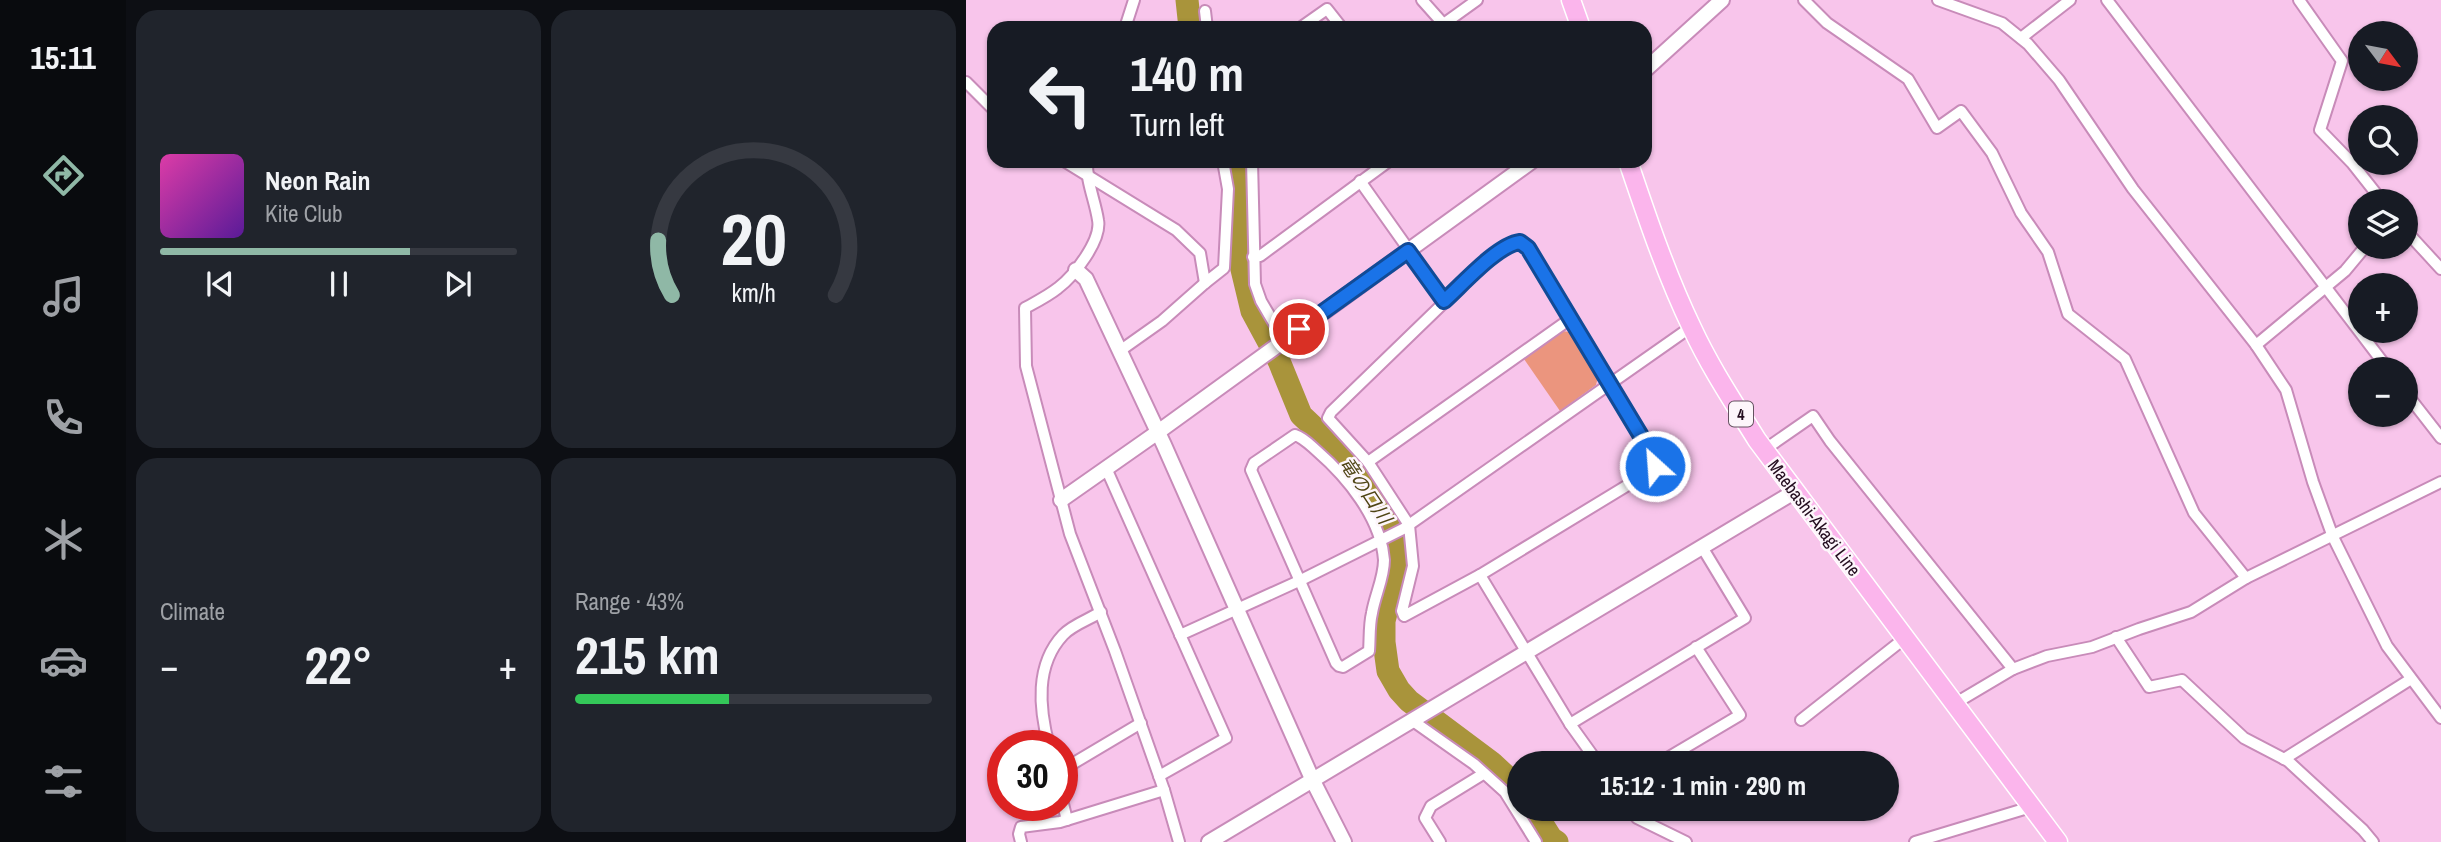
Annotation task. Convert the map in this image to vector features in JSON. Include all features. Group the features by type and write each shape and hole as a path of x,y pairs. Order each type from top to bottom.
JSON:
{"main road":[{"path":"1571,0 1578,21"},
{"name":"Maebashi-Akagi Line","path":"1630,168 1661,255 1691,327 1717,376 1794,492 2058,842"}],"street":[{"path":"1127,21 1134,0"},
{"path":"1422,0 1438,21"},
{"path":"1451,21 1477,0"},
{"path":"1652,64 1722,0"},
{"path":"1804,0 1827,23 1908,79 1937,128 1961,111 1992,153 2021,213 2048,252 2068,314 2125,359 2194,513 2246,578"},
{"path":"1938,0 2002,23 2021,38 2059,80 2133,189 2256,345 2286,390 2313,482 2333,537 2387,646 2441,718"},
{"path":"2021,38 2070,0"},
{"path":"2107,0 2379,357"},
{"path":"2299,0 2342,61 2320,130 2373,189"},
{"path":"1310,21 1327,9 1336,21"},
{"path":"1205,11 1207,21"},
{"path":"966,82 987,103"},
{"path":"1076,168 1176,230 1200,253 1205,283"},
{"path":"1086,168 1099,223 1096,238 1076,270 1058,288 1025,308 1026,366 1070,534 1141,723 1179,842"},
{"path":"1121,350 1162,321 1224,268 1228,189 1224,168"},
{"path":"1252,168 1255,284 1261,301 1278,330"},
{"path":"1253,257 1259,256 1379,168"},
{"path":"1061,500 1522,168"},
{"path":"1360,181 1444,301"},
{"path":"1520,242 1528,248 1570,319 1653,456 1655,466 1651,471 1480,575 1404,616 1402,611 1412,566 1406,527 1368,462 1328,418 1331,412 1487,261 1514,243 1520,242"},
{"path":"2418,244 2441,269"},
{"path":"2256,345 2345,271 2355,259"},
{"path":"1076,270 1086,279 1121,350 1313,781 1344,842"},
{"path":"1368,462 1570,319"},
{"path":"1180,635 1299,581 1406,527 1691,327"},
{"path":"2418,409 2441,439"},
{"path":"1764,450 1813,416 1830,441 2013,669"},
{"path":"1291,436 1300,437 1341,475 1356,494 1382,539 1383,573 1370,622 1369,651 1343,667 1339,666 1251,470 1254,463 1291,436"},
{"path":"1106,468 1226,738 1159,776"},
{"path":"1954,704 2013,669 2047,656 2092,647 2191,612 2246,578 2441,482"},
{"path":"1209,842 1794,492"},
{"path":"1570,724 1745,618 1702,547"},
{"path":"1480,575 1570,724 1589,751"},
{"path":"1045,730 1041,687 1044,665 1064,634 1101,612"},
{"path":"2116,637 2149,687 2182,680 2244,738 2284,759 2363,830 2372,842"},
{"path":"1801,720 1905,638"},
{"path":"1679,751 1740,715 1696,647"},
{"path":"2284,759 2412,679"},
{"path":"1414,720 1474,764 1505,792 1536,842"},
{"path":"1078,760 1141,723"},
{"path":"1440,842 1425,818 1430,806 1483,774"},
{"path":"1078,817 1164,790"},
{"path":"1915,842 2031,807"},
{"path":"1021,842 1018,834 1021,827 1060,821"},
{"path":"1643,821 1686,842"}],"shaded area":[{"path":"1562,331 1570,332 1598,377 1596,385 1560,411 1524,359"}],"waterway":[{"name":"竜の口川","path":"1187,0 1189,21"},
{"name":"竜の口川","path":"1236,168 1241,193 1240,261 1252,311 1279,361 1301,415 1339,451 1392,522 1396,546 1396,573 1384,621 1388,671 1409,701 1507,777"},
{"name":"竜の口川","path":"1540,821 1551,838 1557,842"}],"route":[{"path":"1299,329 1408,251 1444,301 1487,261 1514,243 1520,242 1528,248 1653,456 1655,466"}]}
